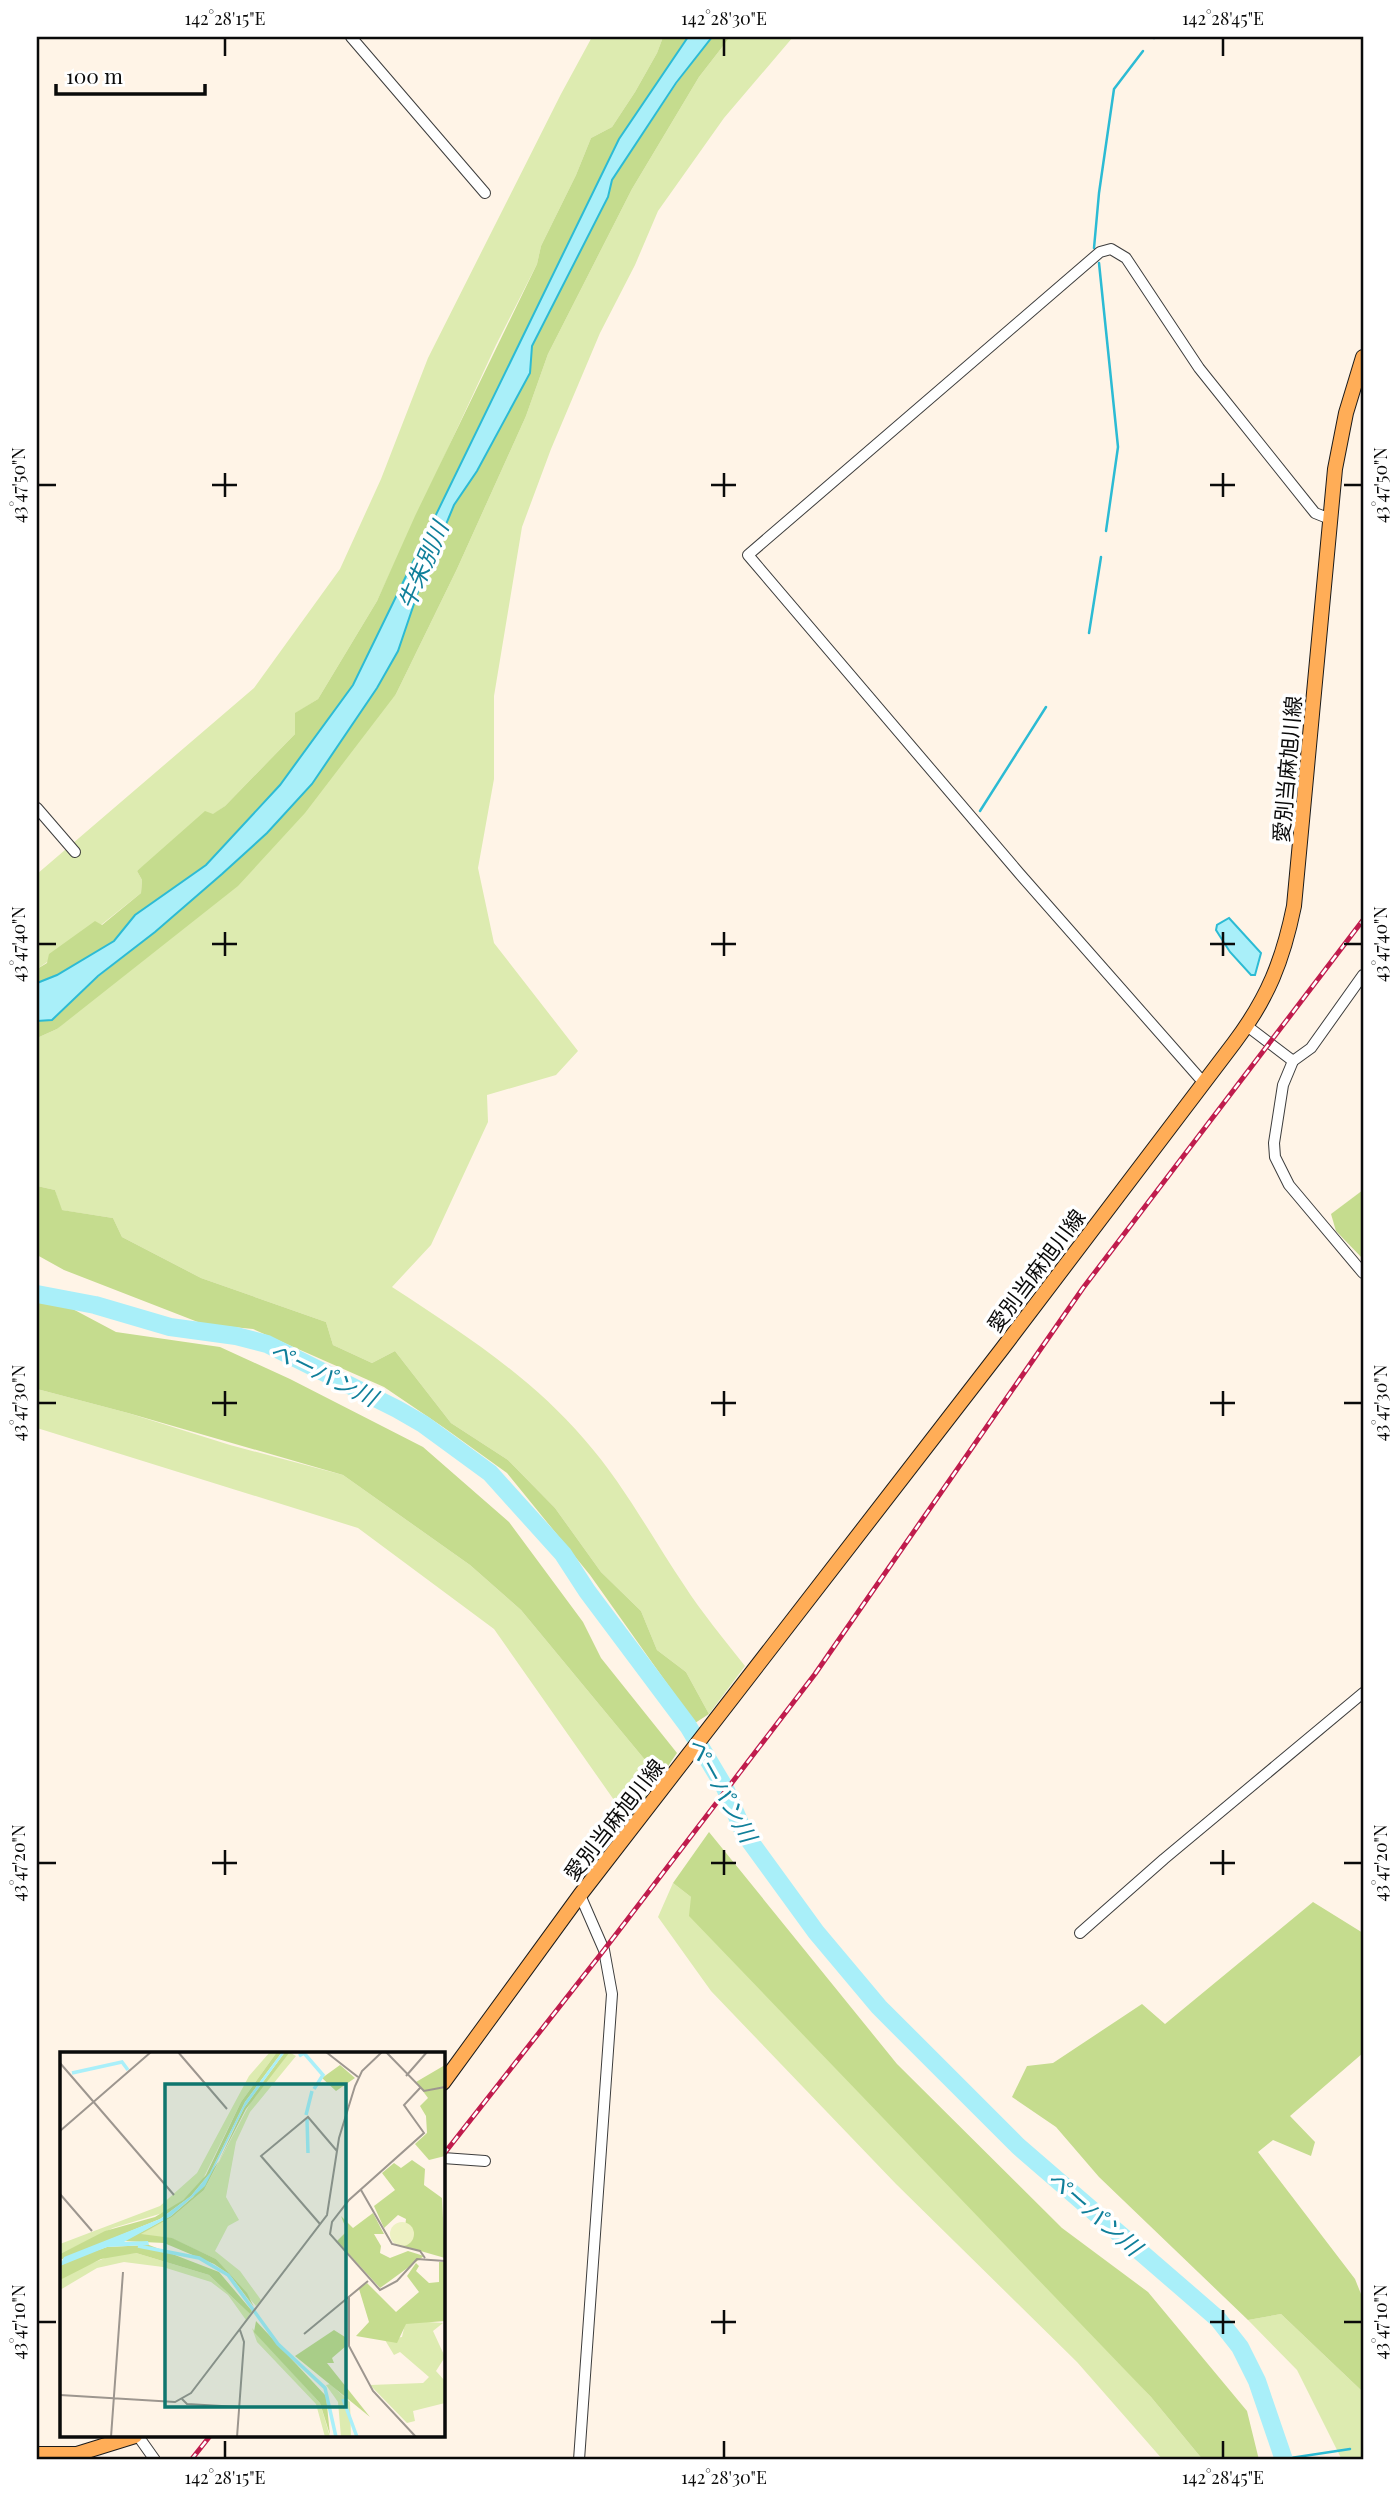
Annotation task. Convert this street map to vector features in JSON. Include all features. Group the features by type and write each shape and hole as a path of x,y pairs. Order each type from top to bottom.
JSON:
{"main road":[{"name":"愛別当麻旭川線","path":"444,2082 580,1895 1247,1026 1276,974 1287,943 1294,906 1335,469 1346,413 1363,357"},
{"path":"37,2454 78,2454 130,2438"}],"street":[{"path":"351,37 485,193"},
{"path":"1203,1082 1019,873 748,555 1100,252 1111,249 1126,258 1199,368 1315,513 1329,519"},
{"path":"37,808 75,852"},
{"path":"1363,975 1311,1048 1293,1061 1283,1085 1273,1143 1275,1157 1289,1185 1363,1273"},
{"path":"1247,1026 1293,1061"},
{"path":"1080,1933 1164,1859 1363,1693"},
{"path":"579,2460 612,1994 604,1950 580,1895"},
{"path":"444,2158 485,2161"},
{"path":"138,2438 155,2460"}],"green space":[{"path":"592,37 663,37 635,92 612,127 591,138 541,246 537,264 496,345 377,601 318,699 296,713 295,734 225,806 137,871 142,880 141,893 101,925 37,969 37,874 254,688 340,569 381,479 428,358"},
{"path":"663,37 688,37 619,139 353,685 280,785 206,865 135,915 114,941 57,975 37,983 37,969 47,963 49,954 95,921 102,925 141,893 142,880 137,871 205,811 213,814 225,806 295,734 295,713 318,699 377,601 415,516 537,264 541,246 591,138 612,127 635,92"},
{"path":"712,37 730,37 699,77 632,189 548,354 526,416 457,569 396,694 305,813 238,886 57,1029 37,1038 37,1021 52,1020 98,977 155,932 267,833 312,784 377,688 398,651 418,592 454,505 477,471 530,373 532,346 608,197 612,180 677,83"},
{"path":"730,37 793,37 724,118 658,211 635,265 600,333 551,449 522,527 494,696 494,779 478,868 494,943 578,1051 556,1075 487,1095 488,1122 431,1245 392,1287 469,1338 518,1375 563,1416 611,1473 691,1595 745,1666 709,1714 686,1672 657,1650 641,1611 601,1572 555,1508 508,1460 451,1423 395,1351 372,1363 333,1345 326,1322 201,1278 122,1237 113,1218 61,1210 55,1190 37,1186 37,1038 57,1029 396,694 457,569 526,416 548,354 632,189 699,77"},
{"path":"37,1186 55,1190 62,1210 113,1218 122,1237 201,1278 326,1322 333,1345 372,1363 395,1351 451,1423 508,1460 555,1508 601,1572 641,1611 657,1650 686,1672 709,1714 695,1723 590,1575 507,1473 384,1387 253,1329 203,1324 64,1270 37,1255"},
{"path":"1363,1190 1363,1259 1336,1231 1331,1214"},
{"path":"37,1290 116,1332 220,1347 290,1379 423,1447 509,1522 583,1622 601,1658 677,1753 660,1778 521,1610 470,1565 343,1475 37,1389"},
{"path":"37,1389 343,1475 470,1565 521,1610 660,1778 628,1820 494,1629 358,1528 37,1428"},
{"path":"709,1832 897,2064 1062,2228 1148,2292 1247,2411 1259,2460 1203,2460 1151,2397 689,1916 691,1897 673,1883"},
{"path":"673,1883 691,1897 1151,2397 1203,2460 1163,2460 1077,2362 896,2184 711,1991 658,1917"},
{"path":"1313,1902 1363,1933 1363,2053 1290,2116 1315,2142 1311,2156 1273,2140 1258,2152 1355,2279 1363,2299 1363,2392 1281,2314 1248,2320 1099,2177 1056,2127 1012,2097 1027,2066 1053,2063 1142,2004 1165,2024"},
{"path":"1281,2314 1363,2392 1363,2460 1342,2460 1297,2370 1248,2320"}],"water":[{"name":"牛朱別川","path":"688,37 712,37 676,83 612,180 608,197 532,346 530,373 477,471 454,505 418,592 398,651 377,688 312,784 267,833 155,932 98,976 52,1020 37,1021 37,983 57,975 114,941 135,915 206,865 280,785 353,685 619,139"},
{"path":"1229,918 1261,953 1255,975 1251,975 1230,952 1216,930 1217,925"}],"waterway":[{"path":"1094,248 1114,89 1143,51"},
{"path":"1099,263 1118,447 1106,531"},
{"path":"1089,633 1101,557"},
{"path":"980,811 1046,707"},
{"name":"ペーパン川","path":"37,1294 95,1305 170,1327 236,1336 267,1344 423,1424 490,1473 563,1554 587,1591 688,1726 725,1788 744,1833 816,1932 879,2007 1018,2146 1218,2319 1240,2347 1257,2381 1284,2460"},
{"path":"1284,2459 1350,2449"}],"railway":[{"path":"444,2154 815,1674 1083,1288 1363,920"},
{"path":"191,2460 208,2438"}]}
